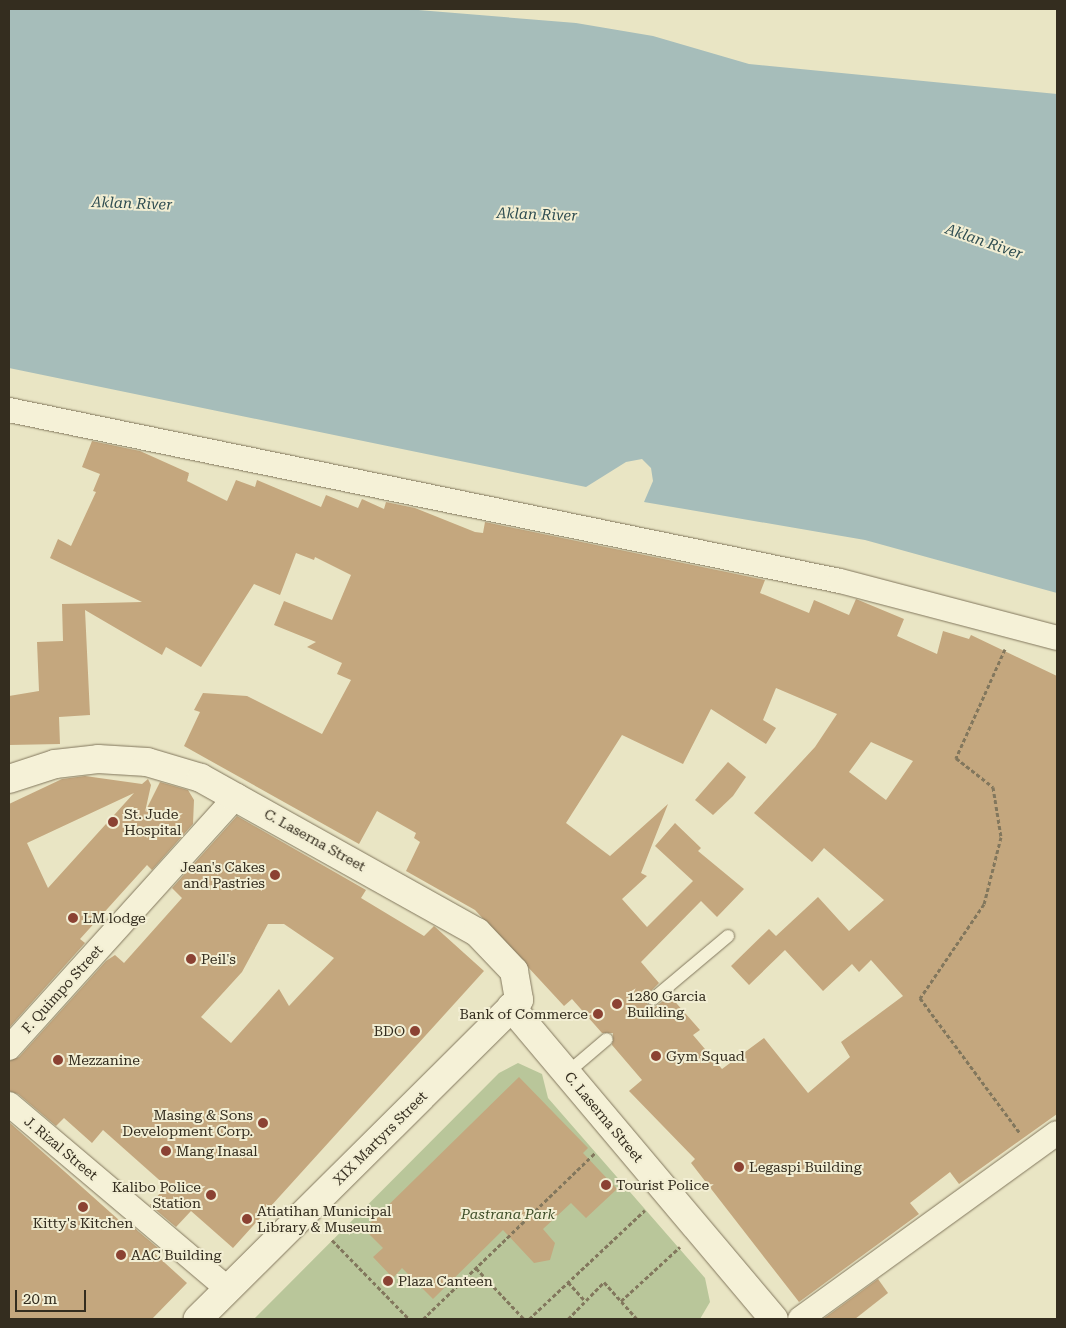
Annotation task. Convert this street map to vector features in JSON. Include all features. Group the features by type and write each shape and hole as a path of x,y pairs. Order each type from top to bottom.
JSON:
{"street":[{"path":"9,410 840,581 1057,638"},
{"name":"C. Laserna Street","path":"9,779 77,761 131,760 182,771 237,796 477,932 514,971 515,1003 567,1073 698,1229 765,1316"},
{"name":"F. Quimpo Street","path":"9,1048 237,796"},
{"name":"XIX Martyrs Street","path":"198,1319 515,1003"},
{"name":"J. Rizal Street","path":"9,1104 228,1289"},
{"path":"800,1319 1057,1132"}],"lane":[{"path":"654,999 728,936"},
{"path":"567,1073 607,1039"}],"path":[{"path":"1015,627 956,758 993,787 1001,837 984,904 920,998 1032,1150"},
{"path":"423,1319 596,1153"},
{"path":"529,1319 645,1210"},
{"path":"622,1301 698,1229"},
{"path":"332,1240 409,1319"},
{"path":"476,1268 524,1319"},
{"path":"568,1282 584,1300"},
{"path":"568,1319 584,1300 604,1282 637,1319"}],"green space":[{"name":"Pastrana Park","path":"518,1063 542,1074 548,1098 705,1278 710,1302 700,1319 254,1319 499,1073"}],"water":[{"name":"Aklan River","path":"9,9 406,9 576,23 653,36 749,64 1057,94 1057,593 865,540 644,502 653,481 651,468 642,459 626,462 586,487 9,368"}],"building":[{"path":"92,441 140,451 189,473 187,481 227,501 236,480 255,487 257,480 321,507 326,495 358,508 362,499 384,509 386,502 415,508 475,532 483,533 485,522 765,580 760,593 809,613 814,600 849,615 856,599 904,619 897,636 937,654 943,631 969,639 971,635 1057,676 1057,1114 959,1184 950,1172 910,1203 919,1214 799,1302 691,1163 695,1159 629,1091 642,1080 612,1045 613,1033 602,1033 572,999 564,1006 475,910 406,871 420,842 414,838 416,833 377,811 359,844 184,746 200,712 194,710 203,693 247,696 322,734 351,680 337,674 342,663 307,647 316,642 274,625 284,601 332,620 351,575 315,557 314,560 296,553 280,595 254,584 201,667 166,647 162,655 85,610 90,715 59,717 60,744 9,745 9,696 39,691 37,642 63,641 62,604 142,602 50,558 58,539 71,546 96,492 93,491 100,474 82,467","holes":["776,688 837,714 815,747 754,813 812,862 824,848 884,900 849,931 818,897 776,936 769,929 731,966 749,985 785,950 823,991 852,964 859,972 871,960 903,996 841,1042 850,1057 808,1093 764,1038 722,1069 693,1035 700,1030 670,996 655,1007 647,1004 646,996 659,983 641,962 701,901 717,917 744,889 698,851 701,848 675,823 655,846 693,881 647,927 622,899 647,876 641,873 668,804 610,856 566,823 622,735 683,764 711,709 766,744 776,728 763,720","871,742 913,761 886,800 849,772"]},
{"path":"728,762 746,777 733,796 713,815 695,800"},
{"path":"85,776 142,784 148,779 151,785 145,812 160,782 188,790 194,800 193,824 152,870 147,865 80,939 85,943 9,1028 9,804 62,779","holes":["134,793 48,888 27,843"]},
{"path":"237,816 366,890 361,898 424,936 434,926 484,971 233,1248 191,1211 176,1227 150,1205 166,1186 103,1130 92,1143 64,1118 56,1126 18,1094 9,1091 9,1061 19,1057 106,961 115,955 124,963 182,898 172,888","holes":["268,924 284,924 334,958 289,1006 279,989 231,1043 201,1017 242,972"]},
{"path":"519,1077 588,1148 583,1153 617,1189 586,1218 571,1203 543,1229 555,1243 550,1260 534,1263 503,1230 433,1299 402,1268 393,1278 373,1257 383,1248 364,1229"},
{"path":"9,1122 129,1229 132,1226 158,1248 154,1253 187,1283 152,1319 9,1319"},
{"path":"878,1279 888,1293 855,1319 823,1319"}],"place":[{"name":"St. Jude Hospital","path":"113,822"},
{"name":"Jean's Cakes and Pastries","path":"275,875"},
{"name":"LM lodge","path":"73,918"},
{"name":"Peil's","path":"191,959"},
{"name":"1280 Garcia Building","path":"617,1004"},
{"name":"Bank of Commerce","path":"598,1014"},
{"name":"BDO","path":"415,1031"},
{"name":"Gym Squad","path":"656,1056"},
{"name":"Mezzanine","path":"58,1060"},
{"name":"Masing & Sons Development Corp.","path":"263,1123"},
{"name":"Mang Inasal","path":"166,1151"},
{"name":"Legaspi Building","path":"739,1167"},
{"name":"Tourist Police","path":"606,1185"},
{"name":"Kalibo Police Station","path":"211,1195"},
{"name":"Kitty's Kitchen","path":"83,1207"},
{"name":"Atiatihan Municipal Library & Museum","path":"247,1219"},
{"name":"AAC Building","path":"121,1255"},
{"name":"Plaza Canteen","path":"388,1281"}]}
